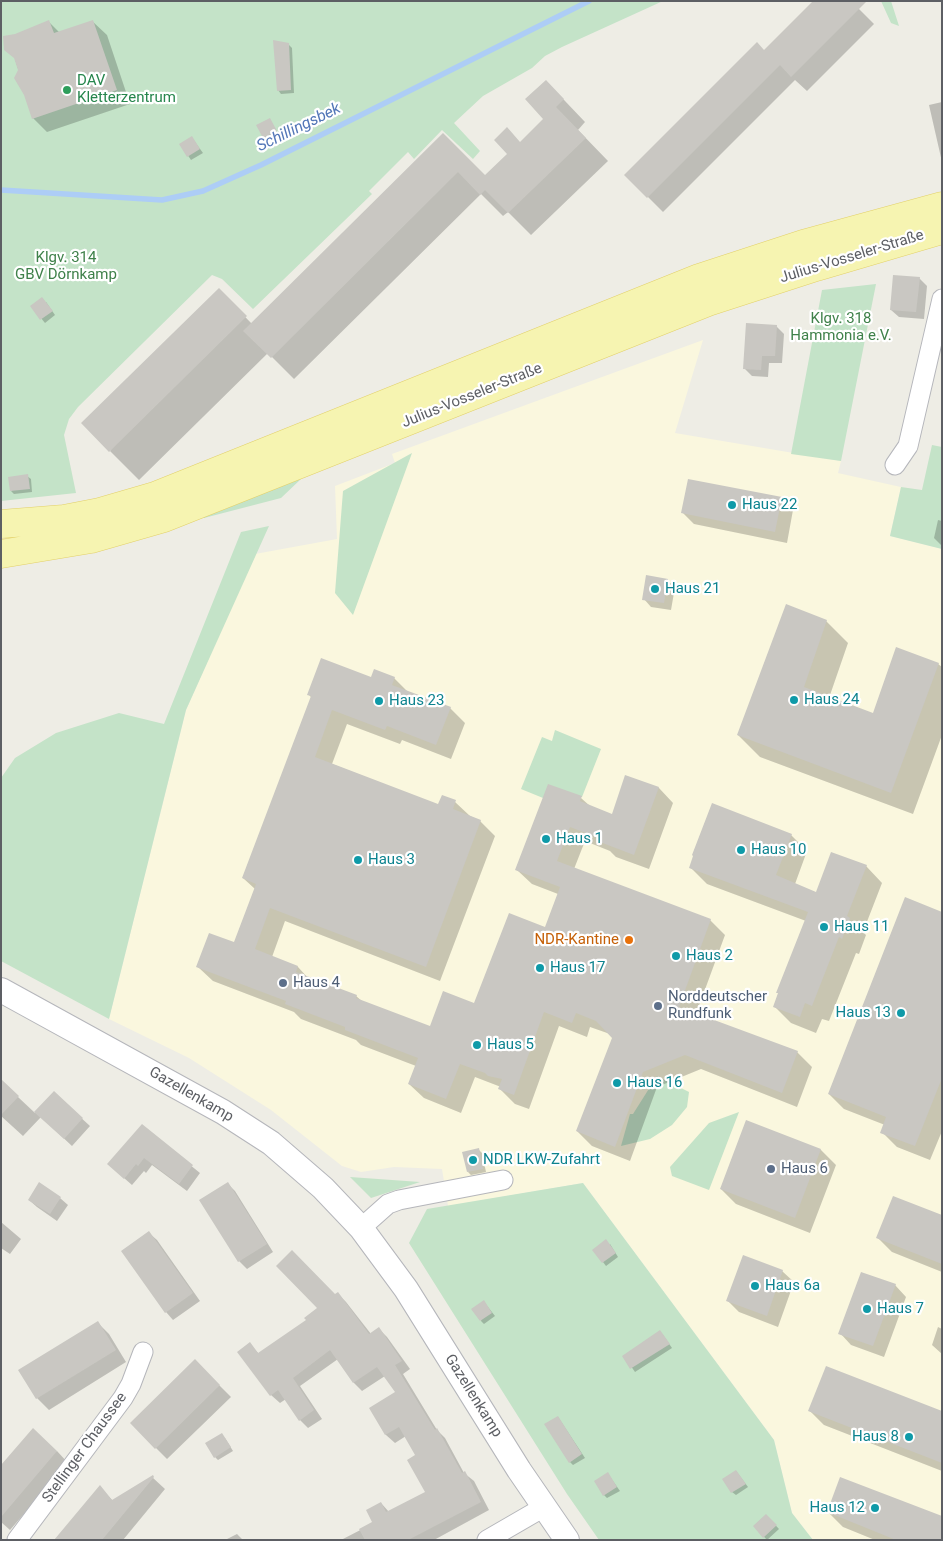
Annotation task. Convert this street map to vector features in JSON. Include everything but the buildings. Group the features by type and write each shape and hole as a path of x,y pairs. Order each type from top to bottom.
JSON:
{"main road":[{"name":"Julius-Vosseler-Straße","path":"1,524 64,519 100,512 155,496 699,278 803,244 942,206"},
{"name":"Julius-Vosseler-Straße","path":"1,554 91,539 164,518 708,302 816,267 942,230"}],"street":[{"path":"896,465 908,446 942,298"},
{"name":"Gazellenkamp","path":"1,990 223,1112 271,1143 323,1188 361,1228 406,1288 544,1507 567,1540"},
{"path":"361,1228 388,1204 399,1200 503,1180"},
{"name":"Stellinger Chaussee","path":"18,1540 123,1398 135,1376 143,1352"},
{"path":"487,1540 544,1507"}],"shaded area":[{"name":"Norddeutscher Rundfunk","path":"703,340 675,433 841,461 838,473 901,487 890,536 942,549 942,1540 813,1540 792,1513 774,1440 583,1183 448,1206 442,1169 394,1167 361,1172 342,1166 271,1110 189,1058 109,1019 186,710 255,554 337,539 335,486 395,463 392,454"}],"green space":[{"name":"Klgv. 314 GBV Dörnkamp","path":"1,1 663,1 562,47 545,56 532,68 483,96 454,123 480,151 473,159 442,130 414,159 408,152 369,191 372,194 253,309 222,279 212,275 78,407 69,419 64,435 76,493 1,501"},
{"path":"881,1 891,1 899,26 891,23"},
{"name":"Klgv. 318 Hammonia e.V.","path":"876,284 841,461 791,454 822,290"},
{"path":"932,445 942,447 942,549 890,536 901,487 922,490"},
{"path":"412,453 353,615 335,593 343,491"},
{"path":"300,477 301,479 281,498 204,518 203,516"},
{"path":"269,526 186,710 109,1019 1,961 1,778 15,758 56,733 119,713 164,724 241,532"},
{"path":"555,730 601,749 582,797 543,798 521,789 542,737 552,741"},
{"path":"657,1076 689,1092 687,1107 672,1125 650,1139 621,1146 630,1114 633,1114"},
{"path":"739,1112 709,1190 672,1176 670,1167 709,1123"},
{"path":"350,1177 420,1182 371,1198"},
{"path":"583,1183 774,1440 792,1513 813,1540 599,1540 567,1494 409,1243 427,1209"}],"waterway":[{"name":"Schillingsbek","path":"1,190 162,200 203,191 261,165 589,1"}],"place":[{"name":"DAV Kletterzentrum","path":"67,90"},
{"name":"Haus 22","path":"732,505"},
{"name":"Haus 21","path":"655,589"},
{"name":"Haus 24","path":"794,700"},
{"name":"Haus 23","path":"379,701"},
{"name":"Haus 1","path":"546,839"},
{"name":"Haus 10","path":"741,850"},
{"name":"Haus 3","path":"358,860"},
{"name":"Haus 11","path":"824,927"},
{"name":"NDR-Kantine","path":"629,940"},
{"name":"Haus 2","path":"676,956"},
{"name":"Haus 17","path":"540,968"},
{"name":"Haus 4","path":"283,983"},
{"name":"Norddeutscher Rundfunk","path":"658,1006"},
{"name":"Haus 13","path":"901,1013"},
{"name":"Haus 5","path":"477,1045"},
{"name":"Haus 16","path":"617,1083"},
{"name":"NDR LKW-Zufahrt","path":"473,1160"},
{"name":"Haus 6","path":"771,1169"},
{"name":"Haus 6a","path":"755,1286"},
{"name":"Haus 7","path":"867,1309"},
{"name":"Haus 8","path":"909,1437"},
{"name":"Haus 12","path":"875,1508"}]}
